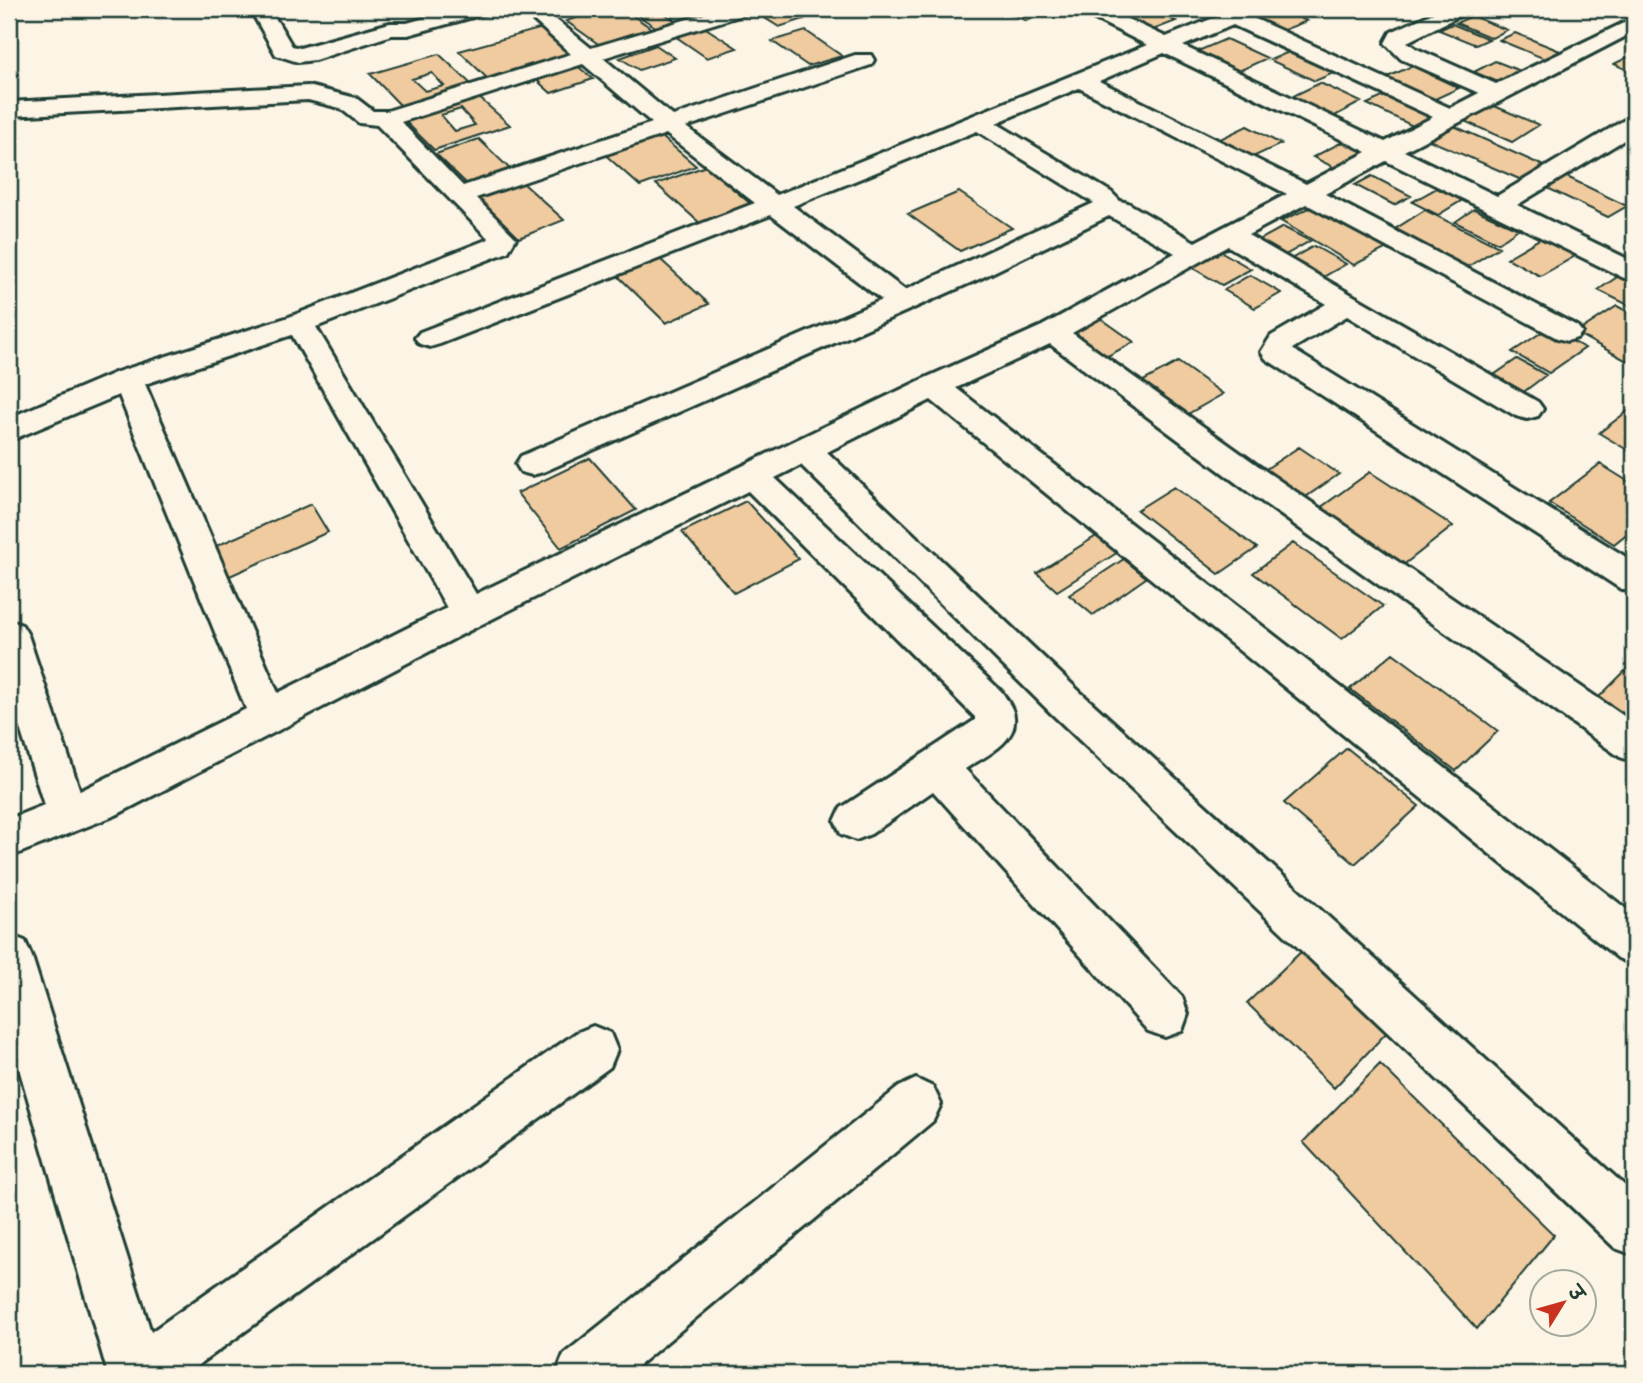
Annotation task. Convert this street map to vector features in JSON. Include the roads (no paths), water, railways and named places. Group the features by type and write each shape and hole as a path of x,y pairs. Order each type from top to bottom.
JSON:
{"street":[{"path":"260,9 284,50 292,54 315,52 383,23 408,29 480,9"},
{"path":"531,9 670,126 901,301"},
{"path":"9,109 308,93 348,103 367,118 389,118 742,9"},
{"path":"1090,9 1634,272"},
{"path":"1458,9 1399,37 1396,43 1409,54 1497,93"},
{"path":"430,338 776,205 1243,13 1451,117"},
{"path":"9,838 68,816 804,449 1052,332 1228,234 1629,23"},
{"path":"458,197 863,60"},
{"path":"1080,80 1307,194 1567,332"},
{"path":"9,430 128,379 299,323 502,243 503,238 458,197 386,123 389,118"},
{"path":"978,122 1101,197 1112,207 1194,253"},
{"path":"1498,206 1634,124"},
{"path":"532,464 970,273 1097,210 1112,207"},
{"path":"1228,234 1527,409"},
{"path":"1347,304 1281,343 1276,352 1634,579"},
{"path":"299,323 469,614"},
{"path":"1052,332 1255,480 1634,746"},
{"path":"128,379 269,717"},
{"path":"934,386 1634,943"},
{"path":"804,449 1065,702 1634,1229"},
{"path":"752,476 988,703 995,716 993,729 856,821"},
{"path":"9,635 68,816"},
{"path":"937,767 1165,1014"},
{"path":"9,957 137,1374 593,1050"},
{"path":"584,1374 916,1104"}]}
